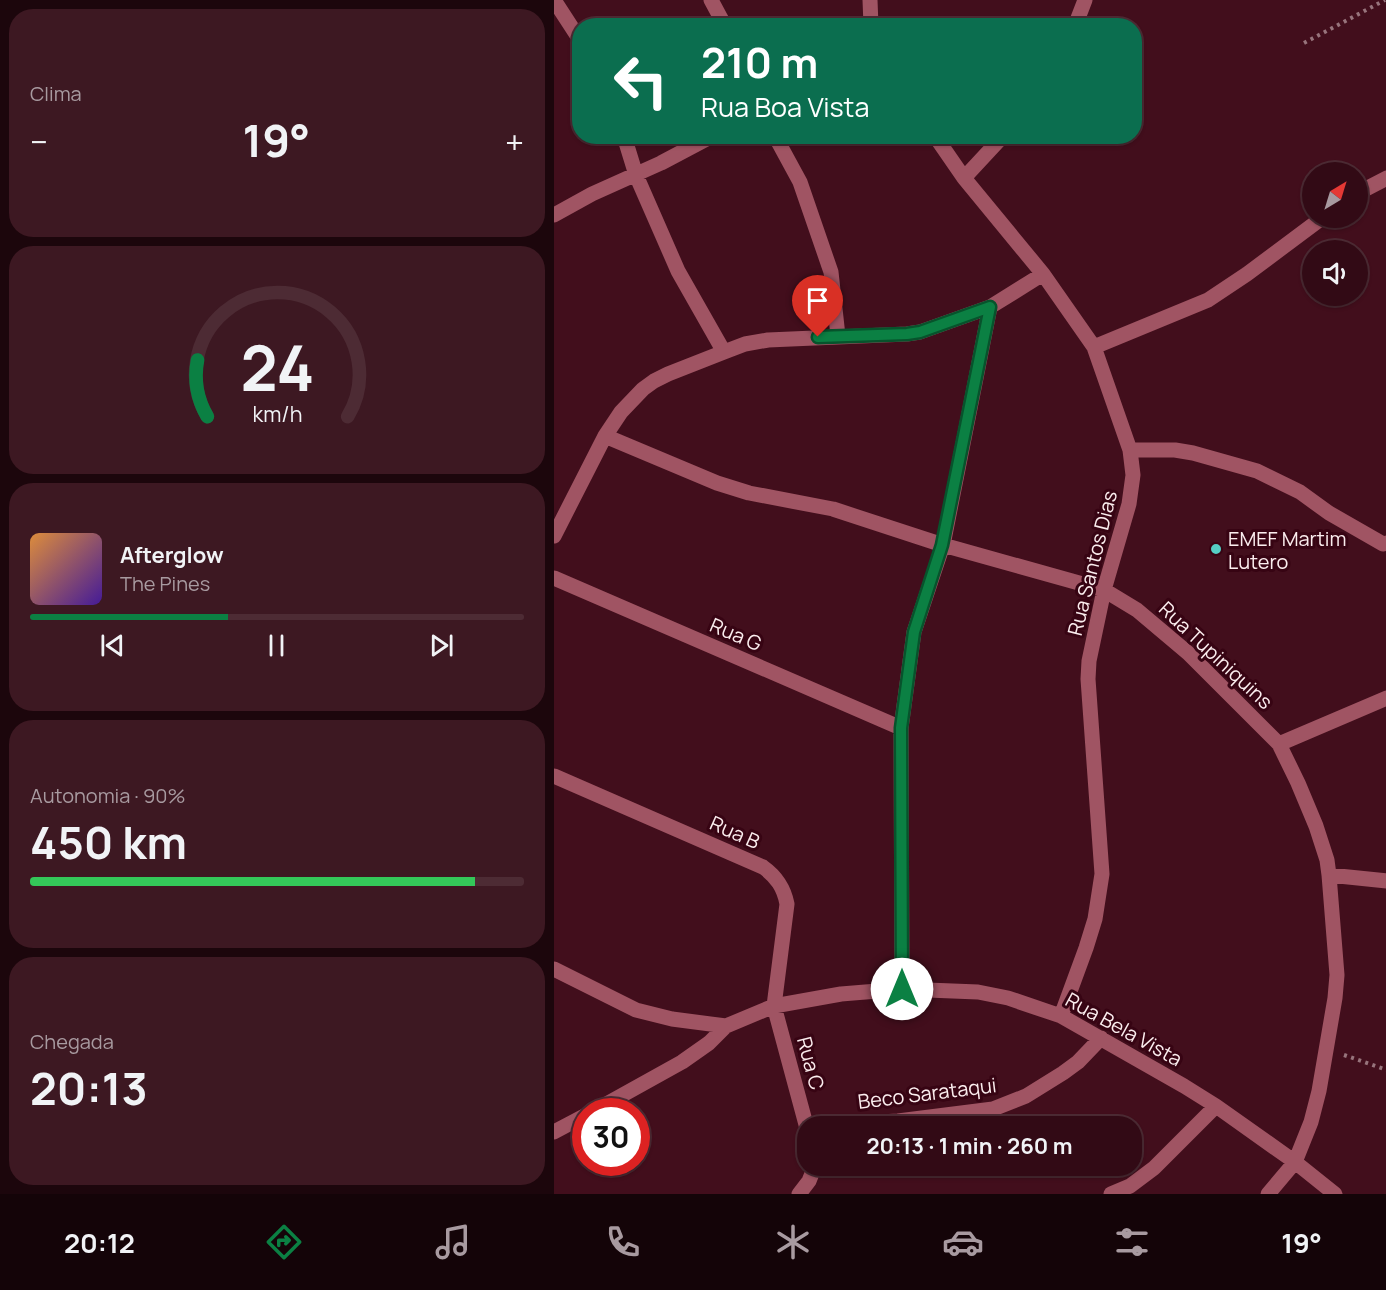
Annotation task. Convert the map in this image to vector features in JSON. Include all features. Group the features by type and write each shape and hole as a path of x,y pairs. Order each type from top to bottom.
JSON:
{"street":[{"path":"554,0 572,28"},
{"path":"711,0 721,18"},
{"path":"869,0 870,18"},
{"path":"1078,18 1085,0"},
{"path":"626,144 636,175 678,271 724,352"},
{"path":"554,215 592,194 661,164 697,144"},
{"path":"779,144 800,182 831,272 838,336"},
{"name":"Rua Santos Dias","path":"941,144 964,178 1043,273 1094,347 1130,450 1133,475 1129,504 1103,590 1089,661 1088,679 1102,874 1095,919 1061,1016"},
{"path":"964,178 996,144"},
{"path":"1368,187 1386,177"},
{"path":"1094,347 1208,300 1309,228"},
{"path":"554,536 605,436 620,412 643,389 668,374 744,344 768,340 920,332 990,307 1043,273"},
{"path":"902,989 901,728 914,632 942,545 990,307"},
{"name":"Rua Tupiniquins","path":"605,436 717,483 749,493 833,509 942,545 1103,590 1137,610 1188,653 1279,744 1316,826 1327,860 1337,975 1319,1091 1311,1122 1295,1162 1268,1194"},
{"path":"1130,450 1175,450 1257,471 1300,492 1329,513 1383,544 1386,543"},
{"name":"Rua G","path":"554,578 901,728"},
{"path":"1279,744 1386,698"},
{"name":"Rua B","path":"554,776 753,862 771,872 783,888 787,904 774,1006"},
{"path":"1329,875 1386,881"},
{"path":"554,969 636,1010 672,1019 726,1026"},
{"name":"Rua Bela Vista","path":"726,1026 774,1006 841,994 902,989 978,992 1008,998 1061,1016 1184,1086 1295,1162 1335,1194"},
{"name":"Rua C","path":"774,1006 804,1116"},
{"path":"617,1098 682,1062 709,1043 726,1026"},
{"name":"Beco Sarataqui","path":"938,1116 993,1109 1026,1096 1079,1062 1101,1038"},
{"path":"1112,1194 1130,1185 1154,1168 1216,1106"},
{"path":"554,1132 572,1122"},
{"path":"799,1194 811,1176"}],"path":[{"path":"1304,43 1385,0"},
{"path":"1326,1048 1386,1070"}],"place":[{"name":"EMEF Martim Lutero","path":"1216,549"}],"route":[{"path":"818,337 920,332 990,307 942,545 914,632 901,728 902,989"}]}
